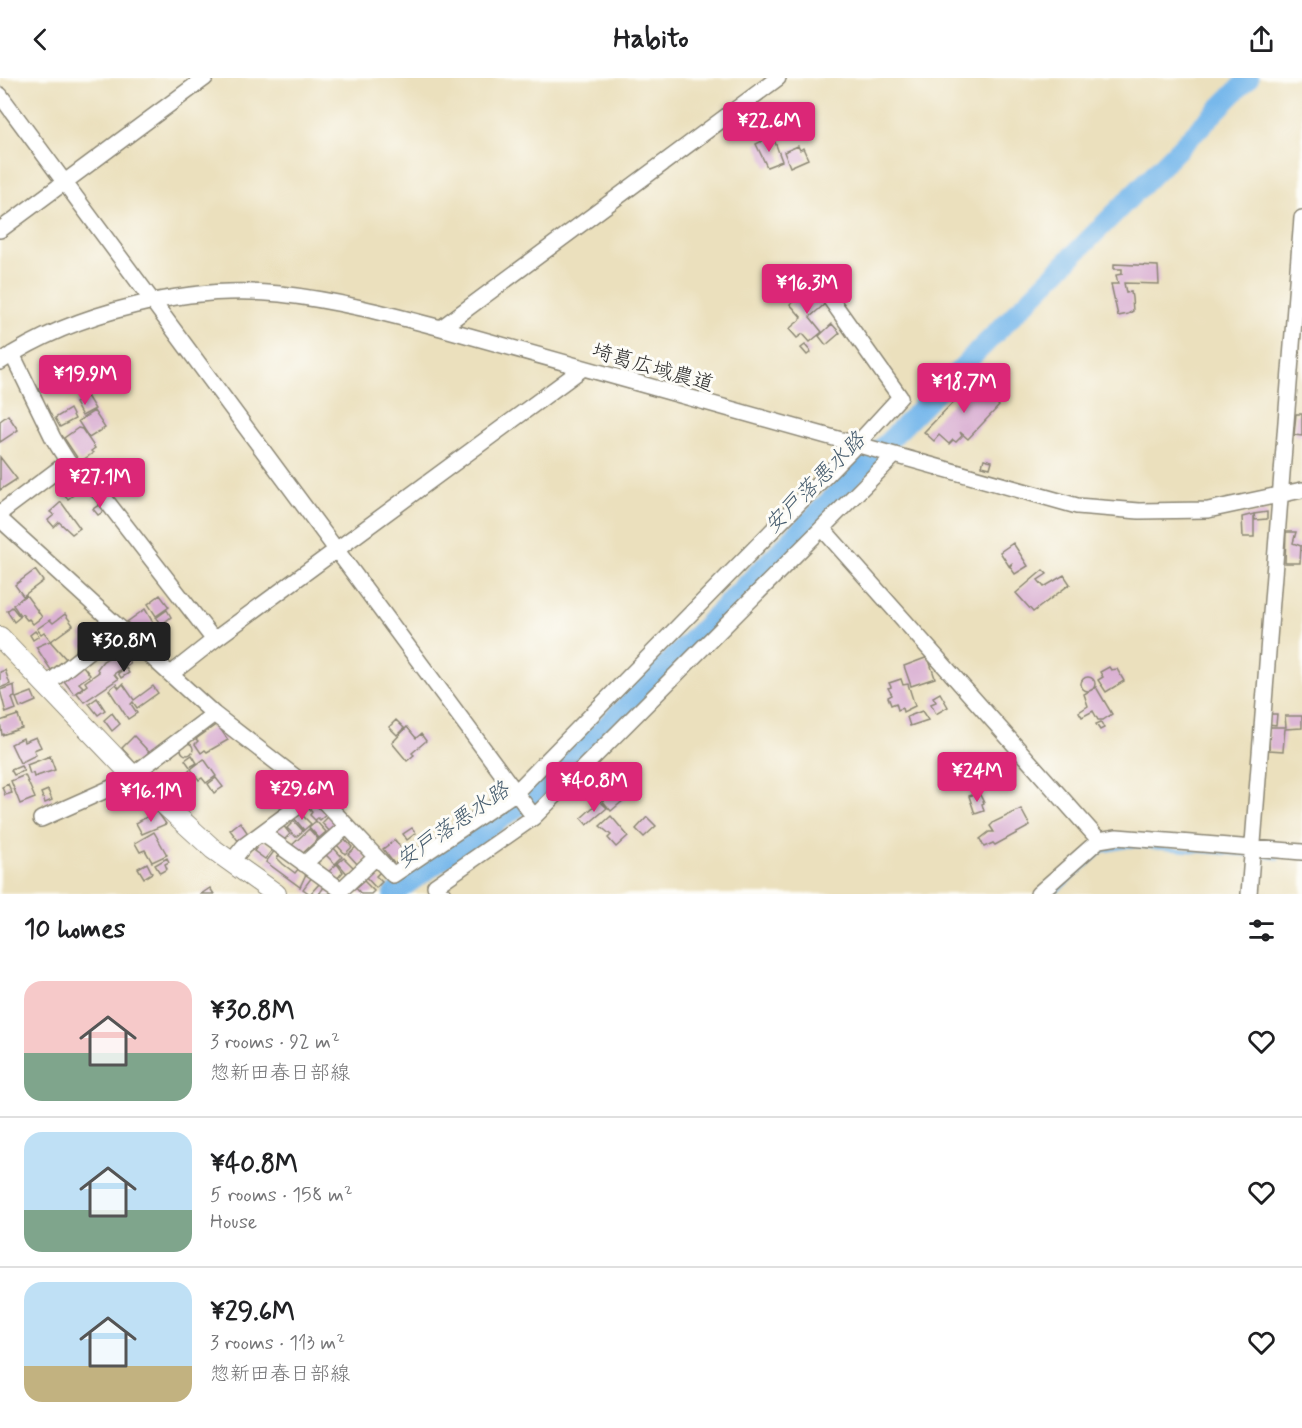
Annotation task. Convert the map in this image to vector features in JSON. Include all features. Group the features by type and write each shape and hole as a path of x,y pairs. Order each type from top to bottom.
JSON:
{"main road":[{"path":"0,637 132,775 213,849 276,894"}],"street":[{"path":"0,230 205,78"},
{"path":"441,328 778,78"},
{"path":"0,95 339,550 534,817"},
{"path":"1249,894 1302,218"},
{"name":"埼葛広域農道","path":"6,358 66,328 107,313 155,302 221,293 278,294 344,303 441,328 1077,506 1139,511 1208,510 1302,490"},
{"path":"0,519 214,714 316,793 393,875 516,792 860,446 900,397 830,297"},
{"path":"6,358 68,462 101,494 214,640"},
{"path":"171,674 582,369"},
{"path":"443,894 435,886 534,817 892,455"},
{"path":"0,513 68,462"},
{"path":"822,528 1099,840"},
{"path":"46,685 119,627"},
{"path":"41,819 122,783 214,714"},
{"path":"232,861 244,846 316,793"},
{"path":"304,864 347,826"},
{"path":"262,833 341,890 376,857"},
{"path":"1038,894 1099,840 1117,837 1302,852"}],"building":[{"path":"793,119 797,128 778,137 773,128"},
{"path":"764,140 775,142 782,161 767,167 756,144"},
{"path":"798,146 800,150 803,148 808,159 790,167 784,152"},
{"path":"1114,264 1158,266 1159,284 1124,283 1126,293 1131,292 1133,311 1118,316 1111,284 1118,284 1116,275 1122,274 1122,269 1114,269"},
{"path":"807,290 810,295 815,290 826,303 810,317 822,332 810,342 803,334 797,338 789,329 802,318 790,304"},
{"path":"832,324 840,333 826,345 819,336"},
{"path":"805,345 811,352 807,355 801,348"},
{"path":"977,378 992,392 992,397 999,406 968,439 960,432 962,436 956,442 953,440 949,444 939,435 934,441 924,432"},
{"path":"87,396 95,409 82,416 75,403"},
{"path":"70,409 75,419 60,427 55,418"},
{"path":"94,411 105,428 89,438 78,421"},
{"path":"1296,414 1302,414 1302,436 1294,435"},
{"path":"8,415 18,430 0,442 0,421"},
{"path":"78,428 82,429 95,448 91,451 93,453 80,462 64,438"},
{"path":"0,457 17,479 0,490"},
{"path":"984,459 992,461 990,468 982,466"},
{"path":"96,464 105,474 98,481 88,471"},
{"path":"70,473 82,488 68,499 56,484"},
{"path":"61,502 80,528 72,534 59,522 54,527 48,520 54,515 50,512"},
{"path":"102,503 107,509 98,515 93,509"},
{"path":"1267,512 1267,519 1255,520 1254,514"},
{"path":"1254,514 1254,537 1243,537 1242,517"},
{"path":"1286,532 1296,532 1293,543 1301,546 1300,563 1285,563"},
{"path":"1013,543 1028,566 1015,574 1010,567 1012,563 1009,566 1000,552"},
{"path":"35,570 43,581 23,596 15,585"},
{"path":"1043,570 1047,574 1038,580 1044,587 1064,575 1070,584 1033,612 1016,593"},
{"path":"26,595 42,617 33,624 22,614 20,615 13,605"},
{"path":"160,595 169,607 156,616 148,604"},
{"path":"12,607 20,617 14,622 7,611"},
{"path":"145,609 157,629 144,639 134,626 132,628 127,622"},
{"path":"167,610 171,617 161,625 156,618"},
{"path":"65,614 73,625 51,641 44,632 41,634 37,629 50,620 53,623"},
{"path":"35,631 39,636 33,640 30,635"},
{"path":"85,631 93,641 82,649 78,643 83,639 80,635"},
{"path":"50,641 66,659 51,670 36,647"},
{"path":"121,650 130,663 114,674 118,679 84,702 77,693 87,685 85,682 99,672 97,669 103,661"},
{"path":"928,657 935,678 911,686 904,666"},
{"path":"80,662 90,675 79,683 83,687 74,694 61,677"},
{"path":"1109,667 1111,670 1117,669 1124,681 1106,692 1098,680 1103,677 1100,672"},
{"path":"126,668 129,673 121,678 118,673"},
{"path":"5,670 10,684 0,688 0,672"},
{"path":"1088,677 1093,679 1095,684 1093,689 1088,691 1083,689 1081,684 1083,679"},
{"path":"901,679 903,685 908,684 915,706 903,712 902,708 898,710 896,703 891,705 888,697 892,695 888,688 891,687 889,683"},
{"path":"116,684 119,688 123,684 134,700 153,686 158,693 137,708 133,702 131,704 137,713 128,719 109,690"},
{"path":"14,685 15,697 12,698 16,709 6,713 0,690"},
{"path":"1096,687 1112,714 1103,720 1098,720 1093,711 1082,717 1079,712 1088,706 1084,694"},
{"path":"32,692 36,701 20,708 16,698"},
{"path":"940,693 948,707 936,714 931,704 936,702 933,697"},
{"path":"97,698 105,710 98,715 89,704"},
{"path":"922,711 928,720 910,726 907,717"},
{"path":"112,713 120,724 112,731 104,720"},
{"path":"1269,714 1277,714 1276,725 1268,724"},
{"path":"18,715 22,728 2,735 0,721"},
{"path":"1285,716 1302,716 1302,728 1285,729 1283,751 1269,750 1269,727 1286,727"},
{"path":"396,720 404,728 397,735 389,727"},
{"path":"1101,722 1104,728 1100,730 1096,724"},
{"path":"217,724 228,740 201,753 195,744 198,741 196,739"},
{"path":"407,727 416,738 421,734 426,741 412,753 414,755 407,761 392,743"},
{"path":"134,736 149,752 136,764 122,748"},
{"path":"36,737 41,747 34,750 36,755 20,763 11,744 23,738 24,742"},
{"path":"189,743 193,749 189,755 185,755 181,747"},
{"path":"192,755 197,763 190,767 185,760"},
{"path":"50,756 55,770 34,777 33,773 30,774 27,765"},
{"path":"204,759 216,776 206,783 202,778 199,780 191,769"},
{"path":"21,766 24,771 14,775 11,770"},
{"path":"189,770 193,776 188,780 184,774"},
{"path":"25,775 35,798 20,804 11,781"},
{"path":"1001,776 1007,785 1003,787 997,779"},
{"path":"216,778 223,787 214,793 208,784"},
{"path":"622,783 631,794 611,811 602,800"},
{"path":"8,784 12,793 5,795 2,787"},
{"path":"179,784 187,792 179,799 174,788"},
{"path":"48,790 52,800 45,803 41,793"},
{"path":"979,793 984,803 982,804 984,811 975,814 969,796"},
{"path":"600,801 607,808 587,825 581,818"},
{"path":"317,802 328,813 320,820 318,818 315,820 310,815 312,812 309,809"},
{"path":"1021,809 1030,826 995,845 993,843 984,847 980,839 989,832 994,832 990,826"},
{"path":"157,811 166,824 142,834 136,823"},
{"path":"300,813 311,824 304,830 294,818"},
{"path":"331,814 341,825 331,833 322,823"},
{"path":"611,816 628,836 616,847 608,838 611,835 600,826"},
{"path":"647,817 656,826 644,837 636,829"},
{"path":"294,821 303,831 296,837 287,828"},
{"path":"316,821 326,832 319,838 309,827"},
{"path":"240,822 249,835 239,842 230,830"},
{"path":"282,824 290,834 281,843 272,833"},
{"path":"412,828 416,833 407,840 403,834"},
{"path":"309,829 318,839 300,856 291,846"},
{"path":"154,832 167,855 152,862 145,850 140,852 135,843"},
{"path":"343,837 352,847 345,854 336,844"},
{"path":"262,840 273,849 265,859 254,851"},
{"path":"395,840 407,856 395,865 383,849"},
{"path":"332,846 342,857 335,864 324,853"},
{"path":"356,847 367,858 359,866 348,854"},
{"path":"275,850 280,854 277,858 283,864 295,873 299,868 306,874 300,887 266,862"},
{"path":"167,858 169,862 165,864 167,869 160,873 155,865"},
{"path":"344,858 356,870 349,876 338,863"},
{"path":"147,863 152,873 144,878 138,868"},
{"path":"337,864 343,872 336,880 328,872"},
{"path":"375,867 380,872 376,876 382,882 376,888 365,876"},
{"path":"312,877 320,883 310,894 303,889"},
{"path":"364,881 374,891 371,894 361,894 356,888"},
{"path":"324,887 333,894 319,894"},
{"path":"210,888 214,894 201,894"}],"waterway":[{"name":"安戸落悪水路","path":"393,894 541,791 1249,78"},
{"path":"1054,894 1103,851 1130,846 1248,855"},
{"path":"1258,856 1278,858"}]}
